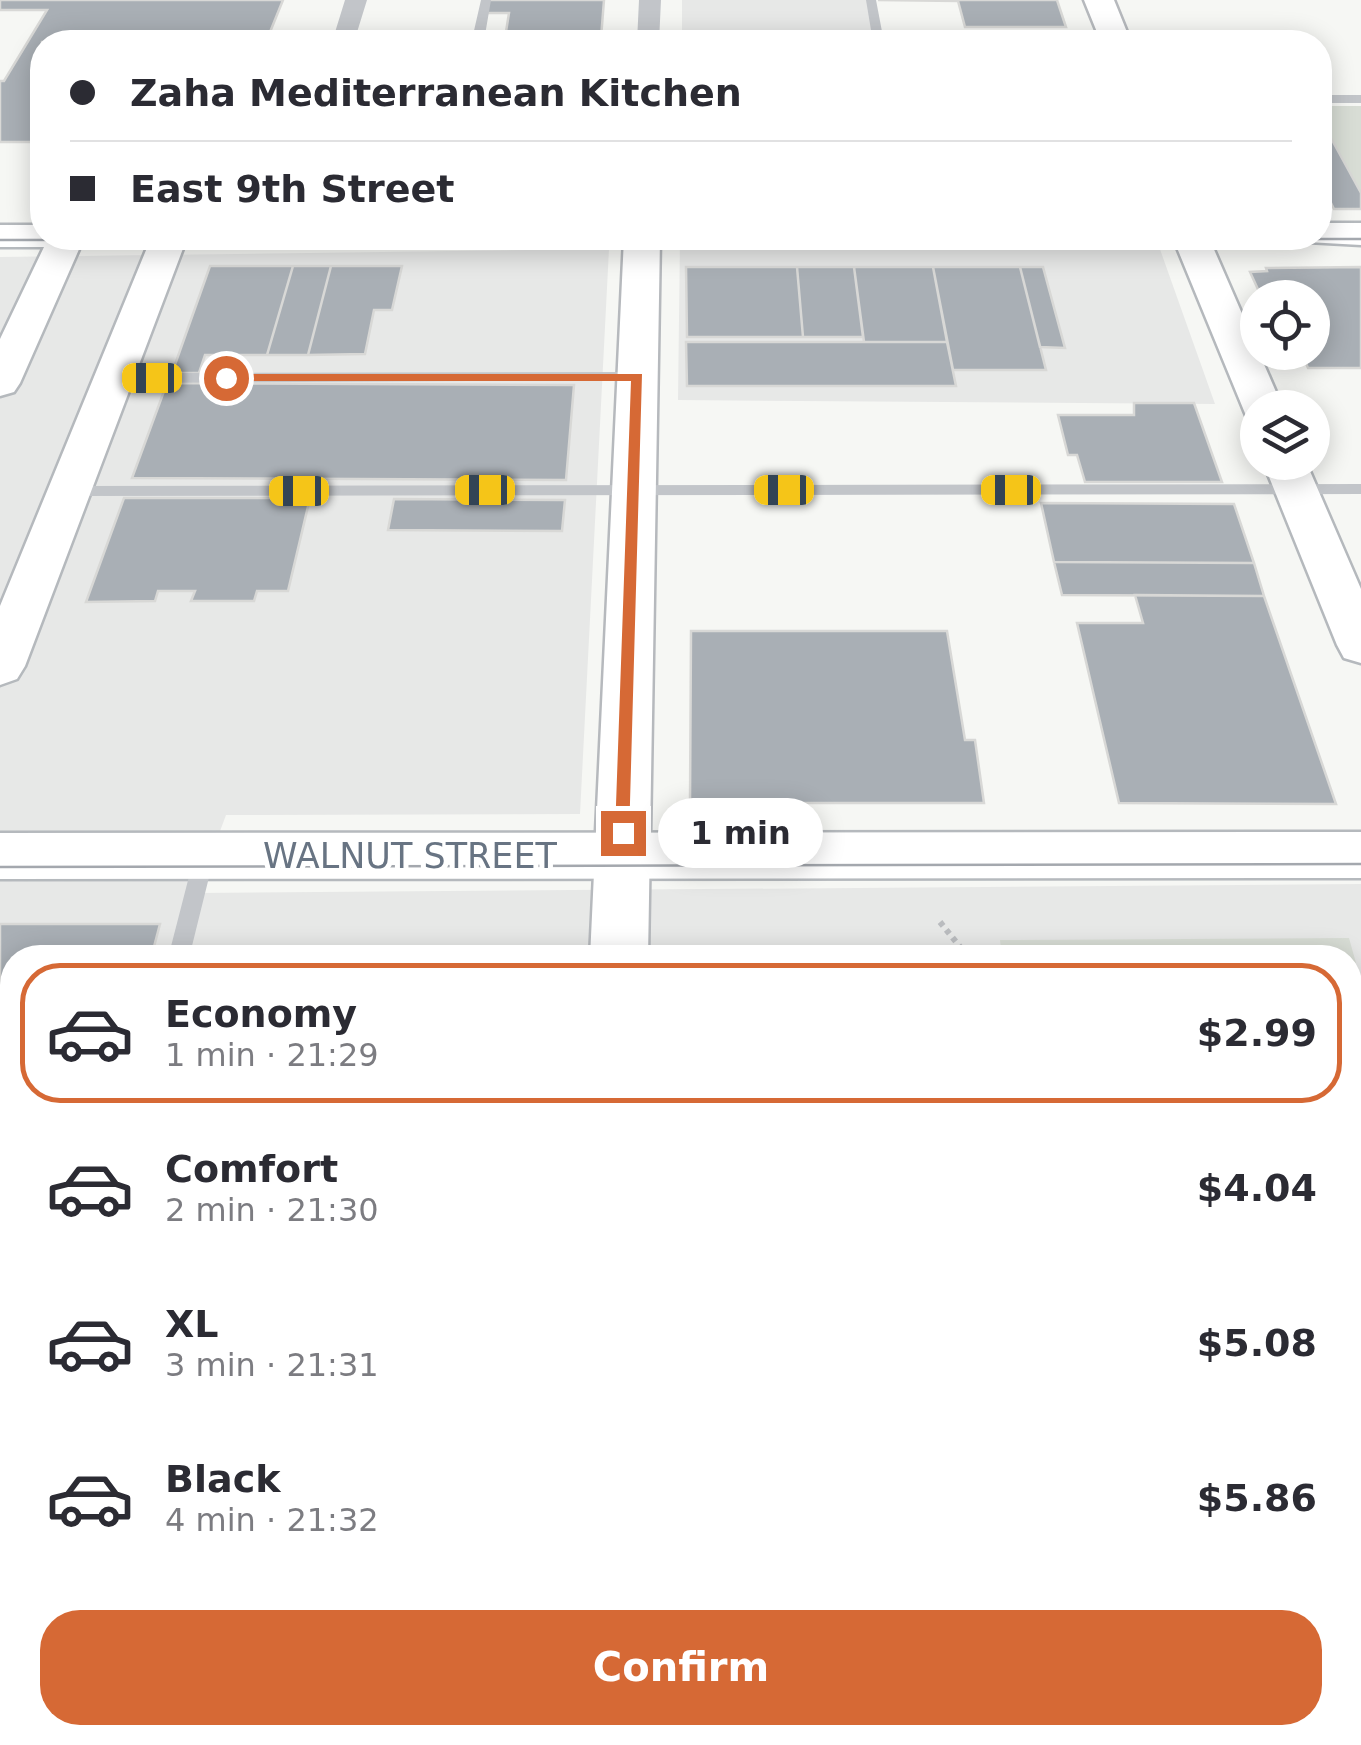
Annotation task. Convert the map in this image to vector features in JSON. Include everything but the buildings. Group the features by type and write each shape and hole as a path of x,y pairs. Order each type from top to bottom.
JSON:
{"street":[{"path":"347,30 356,0"},
{"path":"649,30 650,0"},
{"path":"1099,0 1111,30"},
{"path":"1332,234 1361,234"},
{"path":"0,236 30,236"},
{"path":"0,383 61,250"},
{"path":"0,666 72,491 163,250"},
{"path":"619,945 642,250"},
{"path":"1197,250 1255,390"},
{"path":"1292,480 1361,645"},
{"name":"WALNUT STREET","path":"0,856 1361,855"}],"lane":[{"path":"480,30 486,0"},
{"path":"871,0 877,30"},
{"path":"1332,100 1361,99"},
{"path":"114,378 637,377"},
{"path":"72,491 634,490 1240,477"},
{"path":"1312,480 1361,489"},
{"path":"181,945 204,857"}],"path":[{"path":"940,922 959,945"}],"shaded area":[{"path":"682,0 874,0 880,30 682,30"},
{"path":"1332,106 1361,106 1361,193 1332,140"},
{"path":"609,250 580,814 226,815 197,893 1361,884 1361,945 0,945 0,257"},
{"path":"680,250 1160,250 1215,404 678,400"},
{"path":"1349,938 1351,945 1001,945 1000,940"}],"tram line":[{"path":"1332,239 1361,239"},
{"path":"0,240 30,240"},
{"path":"0,867 1361,864"}],"route":[{"path":"226,378 637,377 623,833"}]}
